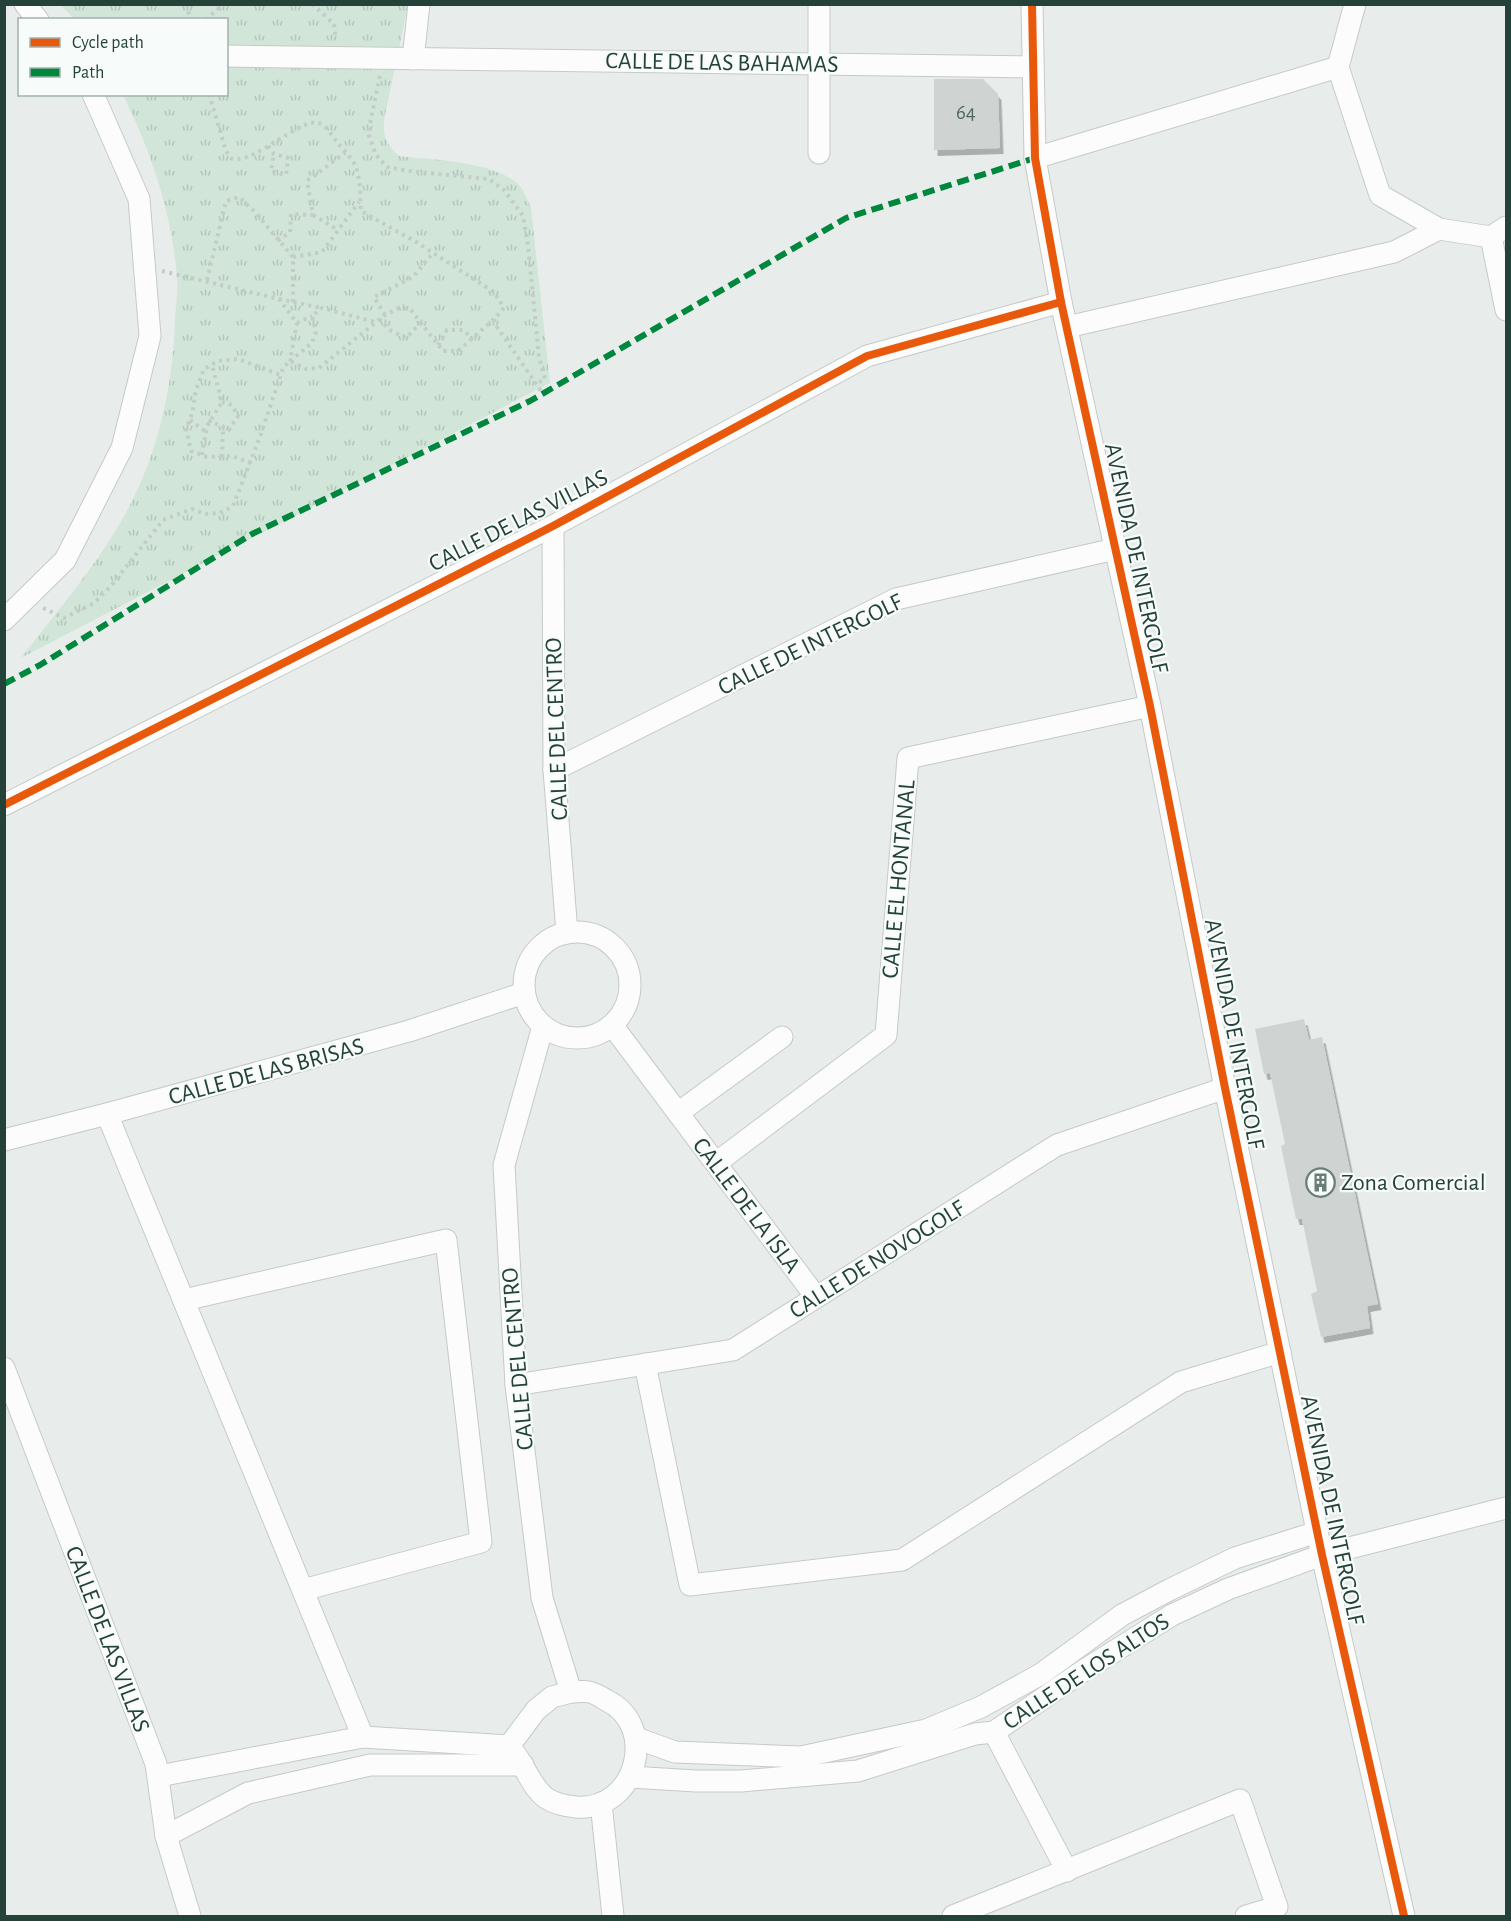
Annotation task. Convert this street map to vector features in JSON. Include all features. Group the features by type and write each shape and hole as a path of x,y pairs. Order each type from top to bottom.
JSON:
{"street":[{"path":"25,4 36,18"},
{"path":"413,59 419,4"},
{"path":"819,4 819,153"},
{"name":"AVENIDA DE INTERGOLF","path":"1032,4 1035,158 1061,302 1150,706 1225,1088 1317,1532 1404,1917"},
{"path":"1355,4 1338,67 1380,195 1439,229 1499,232 1506,310"},
{"name":"CALLE DE LAS BAHAMAS","path":"228,56 1032,67"},
{"path":"1035,158 1338,67"},
{"path":"4,620 65,560 122,448 150,336 139,199 94,96"},
{"path":"1067,327 1394,252 1439,229"},
{"name":"CALLE DE LAS VILLAS","path":"4,805 553,526 867,356 1061,302"},
{"name":"CALLE DEL CENTRO","path":"553,526 554,770 567,933"},
{"name":"CALLE DE INTERGOLF","path":"554,770 896,599 1115,549"},
{"name":"CALLE EL HONTANAL","path":"716,1163 886,1035 908,758 1150,706"},
{"path":"567,933 585,933 603,939 620,954 628,970 630,989 625,1007 612,1025 596,1035 578,1038 560,1035 543,1026 530,1011 524,993 525,975 531,958 543,944 567,933"},
{"name":"CALLE DE LAS BRISAS","path":"4,1140 409,1031 524,993"},
{"name":"CALLE DE LA ISLA","path":"612,1025 816,1297"},
{"name":"CALLE DEL CENTRO","path":"543,1026 504,1165 516,1385 542,1598 571,1692"},
{"name":"CALLE DE LA ISLA","path":"678,1113 782,1037"},
{"name":"CALLE DE NOVOGOLF","path":"516,1385 733,1350 1057,1145 1225,1088"},
{"path":"107,1114 363,1737"},
{"path":"184,1300 446,1240 481,1542 303,1590"},
{"path":"645,1364 690,1585 902,1560 1181,1382 1280,1352"},
{"name":"CALLE DE LAS VILLAS","path":"4,1368 156,1764 166,1836 190,1917"},
{"name":"CALLE DE LOS ALTOS","path":"630,1776 696,1781 741,1781 858,1771 975,1734 994,1732 1083,1671 1172,1615 1228,1589 1322,1555 1506,1508"},
{"name":"CALLE DE LOS ALTOS","path":"636,1738 675,1752 801,1757 926,1730 981,1707 1041,1674 1122,1616 1169,1590 1235,1558 1317,1532"},
{"path":"571,1692 591,1692 615,1704 628,1719 636,1738 636,1758 630,1776 618,1792 601,1803 584,1808 564,1806 546,1798 531,1783 523,1765 509,1746 536,1710 552,1697 571,1692"},
{"path":"994,1732 1067,1871"},
{"path":"159,1776 363,1737 509,1746"},
{"path":"166,1836 248,1792 370,1765 523,1765"},
{"path":"953,1917 1240,1800 1277,1907 1246,1917"},
{"path":"601,1803 614,1917"}],"path":[{"path":"208,18 223,4"},
{"path":"312,4 334,24 336,38"},
{"path":"384,58 368,133 376,155 387,166 398,169 489,179 504,190 523,216 539,357 545,379 537,383 543,394 497,327 495,319"},
{"path":"210,96 226,151 232,159 239,160 307,123 319,123 327,129 356,166 361,211 494,292 504,308 495,319 458,351 443,351 410,309 399,308 385,315 319,368 306,369 290,361"},
{"path":"268,146 274,154 288,158 286,175 271,171 274,154"},
{"path":"313,215 308,181 345,153"},
{"path":"207,280 226,201 239,197 255,212 293,257 293,302"},
{"path":"293,257 322,252 360,201"},
{"path":"278,241 290,232 291,214 313,215 338,231"},
{"path":"385,315 374,297 413,277 432,254"},
{"path":"144,267 377,321 406,338 421,322"},
{"path":"279,298 297,323 290,361"},
{"path":"297,323 322,308"},
{"path":"24,600 64,618 93,603 111,586 163,520 192,509 204,514 220,513 232,506 250,463 283,368 312,343 316,332 312,316"},
{"path":"438,345 447,330 463,330 473,339"},
{"path":"250,463 232,456 207,457 191,451 186,429 196,390 204,369 218,361 238,359 281,375"},
{"path":"202,455 207,426 222,402 212,365"},
{"path":"210,421 229,430 238,416 232,405 222,402"},
{"path":"190,420 206,432"},
{"path":"222,457 223,427"}],"green space":[{"path":"61,5 408,5 384,120 386,140 399,156 477,166 506,176 521,188 531,207 550,383 21,658 109,541 133,499 144,475 161,424 171,371 177,292 174,253 159,183 143,138 123,96 228,96 228,18 73,18"}],"building":[{"path":"934,79 983,79 998,94 1000,148 934,150"},
{"name":"Zona Comercial","path":"1304,1019 1309,1040 1322,1037 1378,1304 1367,1306 1370,1328 1321,1337 1311,1294 1317,1291 1302,1219 1296,1219 1281,1146 1285,1144 1270,1073 1264,1074 1255,1029"}],"marked path":[{"path":"4,684 40,665 252,534 530,401 846,218 1035,158"}],"cycle path":[{"path":"1032,4 1035,158 1061,302 1150,706 1225,1088 1322,1555 1404,1916"},
{"path":"4,805 553,526 867,356 1061,302"}],"place":[{"name":"Zona Comercial","path":"1320,1182"}]}
